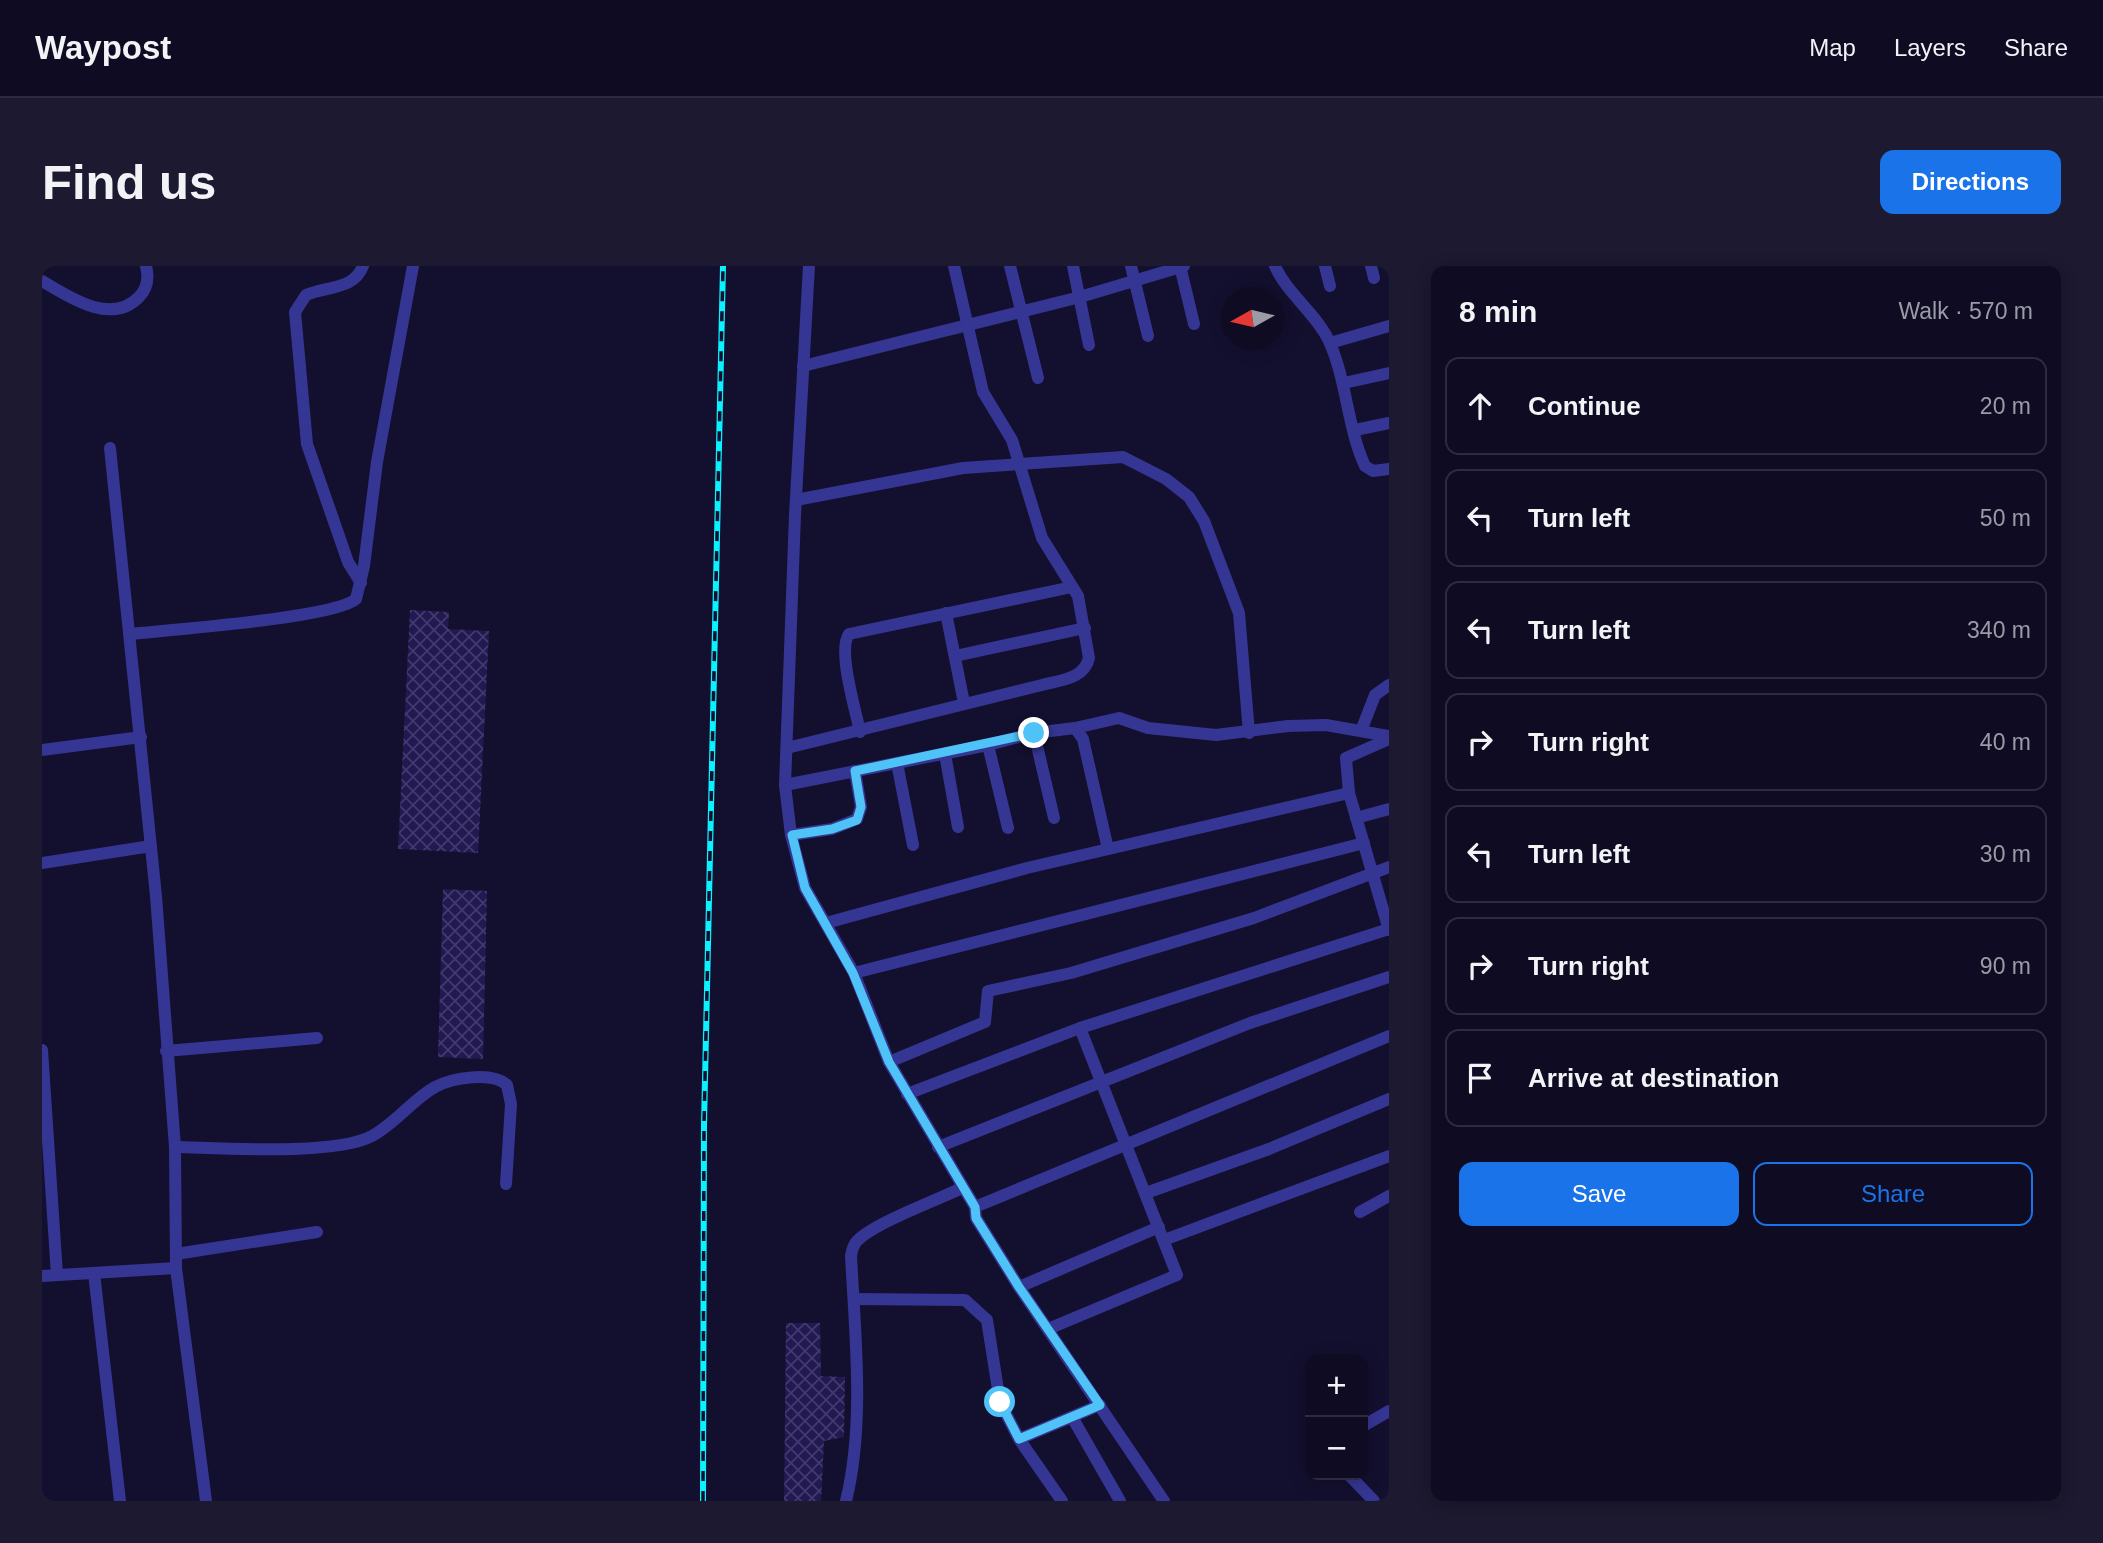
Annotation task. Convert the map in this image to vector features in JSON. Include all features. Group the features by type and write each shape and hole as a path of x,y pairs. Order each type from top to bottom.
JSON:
{"street":[{"path":"42,281 93,308 109,310 136,300 144,292 148,283 146,266"},
{"path":"361,583 348,562 305,437 295,312 306,295 356,280 363,266"},
{"path":"130,634 334,609 352,603 361,583 379,449 412,266"},
{"path":"809,266 796,500 785,785 792,835 805,888 853,973 889,1062 975,1207 976,1218 1019,1287 1164,1501"},
{"path":"787,748 860,732 1077,675 1087,666 1089,658 1081,604 1041,538 1012,440 983,392 954,266"},
{"path":"1010,266 1038,378"},
{"path":"1073,266 1089,345"},
{"path":"1131,266 1148,336"},
{"path":"803,366 1080,297 1182,266 1194,324"},
{"path":"1275,266 1319,321 1330,343 1368,470 1389,469"},
{"path":"1325,266 1330,286"},
{"path":"1330,343 1389,326"},
{"path":"1344,383 1389,373"},
{"path":"1355,430 1389,423"},
{"path":"110,448 151,846 175,1147 176,1268 206,1501"},
{"path":"796,500 963,468 1123,457 1166,480 1189,497 1205,521 1239,613 1249,733"},
{"path":"860,732 844,655 845,639 856,631 1072,587"},
{"path":"947,613 964,703"},
{"path":"955,656 1085,628"},
{"path":"1361,731 1375,695 1389,685"},
{"path":"785,785 1119,718 1148,728 1216,735 1301,725 1326,725 1389,738"},
{"path":"1075,728 1083,739 1108,849"},
{"path":"1034,733 1054,818"},
{"path":"42,750 141,737"},
{"path":"907,1094 1080,1028 1389,929 1349,793 1346,758 1389,738"},
{"path":"988,745 1008,828"},
{"path":"945,754 958,827"},
{"path":"897,763 914,845"},
{"path":"792,835 832,829 857,820 861,807 855,771"},
{"path":"826,923 1108,849 1349,793"},
{"path":"1356,818 1389,809"},
{"path":"853,973 1364,843"},
{"path":"42,863 151,846"},
{"path":"889,1062 985,1022 988,991 1071,973 1254,918 1389,867"},
{"path":"938,1147 1250,1023 1389,977"},
{"path":"1048,1329 1177,1275 1080,1028"},
{"path":"975,1207 1389,1036"},
{"path":"166,1051 317,1038"},
{"path":"42,1050 57,1275"},
{"path":"175,1147 323,1146 370,1137 394,1122 434,1087 465,1079 497,1079 507,1085 511,1104 506,1184"},
{"path":"1146,1193 1269,1149 1389,1099"},
{"path":"1164,1240 1389,1156"},
{"path":"846,1501 853,1470 854,1299 851,1256 859,1238 962,1188"},
{"path":"1360,1212 1389,1196"},
{"path":"1019,1287 1159,1227"},
{"path":"176,1254 317,1232"},
{"path":"42,1276 176,1268"},
{"path":"94,1273 120,1501"},
{"path":"854,1299 965,1300 987,1320 1000,1402 1019,1439 1062,1501"},
{"path":"1019,1439 1100,1405"},
{"path":"1368,1423 1389,1411"},
{"path":"1072,1417 1120,1501"},
{"path":"1354,1480 1374,1501"}],"building":[{"path":"410,610 449,612 448,629 489,631 478,853 398,849"},
{"path":"443,889 487,891 483,1059 438,1057"},
{"path":"786,1323 820,1323 821,1376 845,1377 844,1437 824,1441 821,1501 784,1501"}],"railway":[{"path":"703,1501 704,1125 723,266"}],"route":[{"path":"1000,1402 1019,1439 1100,1405 1019,1287 976,1218 975,1207 889,1062 853,973 805,888 792,835 832,829 857,820 861,807 855,771 988,745 1034,733"}]}
